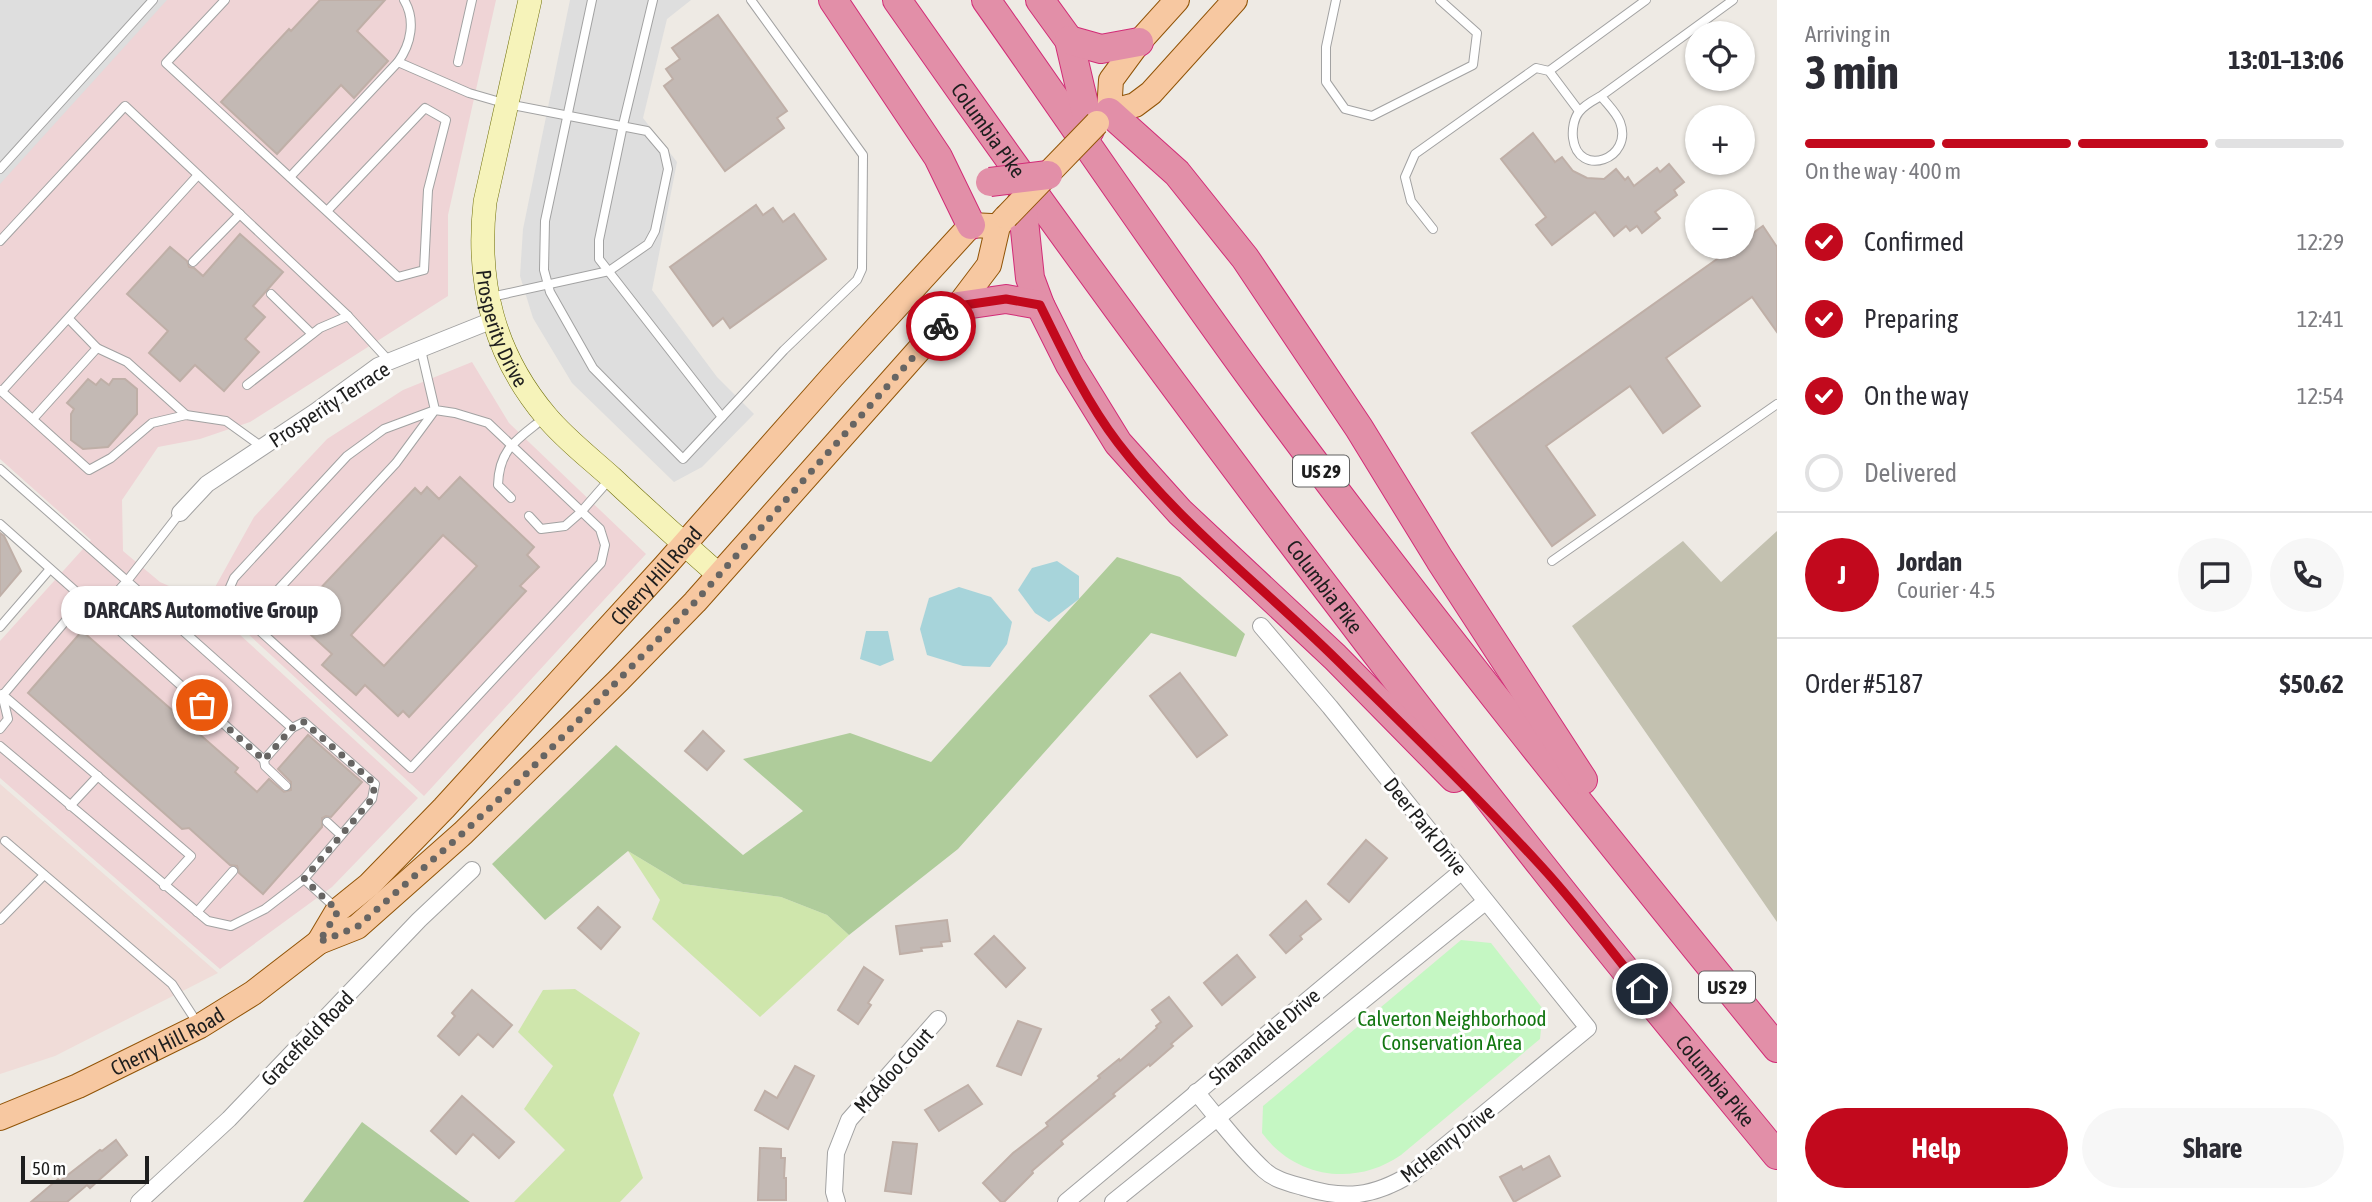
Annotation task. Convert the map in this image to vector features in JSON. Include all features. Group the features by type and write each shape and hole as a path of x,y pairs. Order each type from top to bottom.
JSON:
{"highway":[{"path":"833,0 938,157 1027,246 1030,278 1040,305 1070,365 1118,443 1180,512 1335,657 1542,867"},
{"name":"Columbia Pike","path":"897,0 985,125 1300,553 1542,867 1777,1155"},
{"name":"US 29","path":"986,0 1289,429 1425,607 1777,1048"},
{"path":"1040,0 1069,40 1096,119 1177,173 1245,258 1359,428 1447,571 1678,926"},
{"path":"1069,40 1101,49 1139,41"},
{"path":"938,157 967,179 990,182 1048,174"},
{"path":"958,306 1006,299 1040,305"}],"main road":[{"path":"1096,119 1111,80 1139,41 1177,0"},
{"path":"1096,119 1135,105 1150,93 1235,0"},
{"name":"Cherry Hill Road","path":"319,942 338,911 369,885 436,817 832,377 999,217 1048,174 1096,119"},
{"name":"Cherry Hill Road","path":"0,1118 78,1086 200,1027 253,993 319,942 357,927 463,833 591,708 719,575 958,306 989,265 999,217"}],"street":[{"name":"Prosperity Drive","path":"530,0 485,202 481,257 490,309 512,367 546,416 719,575"},
{"name":"Prosperity Terrace","path":"180,513 207,484 378,366 421,350 490,309"},
{"name":"Deer Park Drive","path":"1261,626 1330,707 1588,1028"},
{"name":"Gracefield Road","path":"139,1202 229,1119 419,920 472,870"},
{"name":"Shanandale Drive","path":"1066,1202 1462,870"},
{"name":"Shanandale Drive","path":"1113,1202 1485,902"},
{"name":"McAdoo Court","path":"837,1202 834,1192 836,1153 849,1119 938,1020"},
{"name":"McHenry Drive","path":"1196,1092 1264,1170 1279,1180 1331,1196 1351,1195 1392,1186 1411,1174 1588,1028"}],"lane":[{"path":"0,169 153,0"},
{"path":"225,0 166,63 397,277 424,270 428,190 446,120 425,108 327,211"},
{"path":"290,177 407,51 411,28 409,8 404,0"},
{"path":"457,62 472,0"},
{"path":"592,0 545,221 544,270 550,292 593,368 683,459 784,350 857,280 862,269 863,155 751,0"},
{"path":"653,0 599,240 599,259 722,417"},
{"path":"1336,0 1326,47 1326,82 1345,109 1373,116 1473,65 1477,33 1440,0"},
{"path":"1549,71 1646,0"},
{"path":"1601,96 1619,120 1623,135 1617,150 1605,161 1594,162 1583,158 1575,149 1573,124 1579,111 1733,0"},
{"path":"398,62 469,93 507,104 647,131 664,151 668,169 654,232 648,243 609,271 548,284 490,309"},
{"path":"1433,229 1411,201 1405,177 1415,154 1536,68 1549,71 1579,111"},
{"path":"0,241 125,106 348,316 390,362"},
{"path":"198,175 69,319 1,390 89,470 111,458 152,423 187,415 226,421 262,447"},
{"path":"193,262 240,214"},
{"path":"271,295 312,334"},
{"path":"247,385 320,328 348,316"},
{"path":"69,319 97,348 127,362 187,415"},
{"path":"33,419 97,348"},
{"path":"249,621 396,463 435,410 421,350"},
{"path":"1552,561 1777,404"},
{"path":"435,410 488,423 512,443 600,529 605,544 601,563 411,768 249,621 227,594 234,578 347,456 384,429 435,410"},
{"path":"511,498 498,485 498,468 512,443 546,416"},
{"path":"0,469 292,728"},
{"path":"529,516 541,529 565,526 611,477"},
{"path":"99,612 180,513"},
{"path":"0,524 264,760 265,766 286,786"},
{"path":"0,627 50,569"},
{"path":"2,694 84,599"},
{"path":"0,729 8,719 2,694"},
{"path":"2,694 191,856 164,886"},
{"path":"0,746 208,921 231,926 265,909 304,879 372,799 375,784 304,722 292,728 264,760"},
{"path":"70,806 98,776"},
{"path":"327,822 341,835"},
{"path":"5,841 172,984 200,1027"},
{"path":"197,912 233,871"},
{"path":"1,918 44,875"},
{"path":"304,879 338,911"}],"shaded area":[{"path":"0,0 496,0 448,215 448,296 250,422 200,439 158,447 122,500 123,551 160,582 203,601 418,798 332,887 220,969 0,778 0,641 91,540 0,459"},
{"path":"0,0 167,0 0,184"},
{"path":"570,0 691,0 667,19 643,118 677,162 652,290 717,377 754,414 702,467 674,482 572,383 533,318 520,276 523,229"},
{"path":"472,362 509,423 646,554 424,796 209,598 254,517 327,439 403,390"},
{"path":"1777,531 1777,922 1572,626 1683,541 1721,582"},
{"path":"0,784 218,973 55,1056 0,1074"}],"green space":[{"path":"1117,557 1180,577 1245,634 1236,657 1151,633 958,849 849,935 827,915 781,897 683,884 628,851 545,920 492,864 616,745 743,855 803,811 743,759 850,733 931,762"},
{"path":"628,851 683,884 781,897 827,915 849,935 760,1017 652,919 660,900"},
{"name":"Calverton Neighborhood Conservation Area","path":"1461,940 1491,943 1543,1009 1540,1039 1401,1155 1383,1165 1346,1174 1327,1173 1291,1160 1276,1148 1262,1133 1263,1106"},
{"path":"575,989 640,1033 613,1095 643,1178 620,1202 514,1202 565,1150 524,1109 553,1066 518,1032 543,990"},
{"path":"362,1122 470,1202 303,1202"}],"water":[{"path":"1057,561 1079,576 1079,599 1049,622 1035,613 1018,590 1032,568"},
{"path":"959,587 991,597 1012,622 1007,644 990,667 963,666 927,655 920,629 929,598"},
{"path":"866,631 888,631 894,660 880,666 860,659"}],"building":[{"path":"320,0 385,0 357,31 388,61 354,98 341,85 277,154 221,102"},
{"path":"718,15 787,111 777,118 784,128 725,171 664,86 673,79 666,69 680,59 672,48"},
{"path":"1533,133 1555,162 1562,157 1573,171 1587,178 1604,179 1616,169 1625,180 1628,177 1634,186 1657,168 1660,172 1669,164 1684,182 1674,190 1677,195 1655,212 1660,218 1642,233 1637,226 1630,231 1626,226 1614,236 1595,212 1552,245 1536,225 1546,217 1501,159"},
{"path":"756,205 763,215 773,208 783,222 794,214 826,259 730,328 723,318 713,326 670,267"},
{"path":"1763,226 1777,247 1777,332 1752,297 1666,358 1700,406 1663,433 1630,386 1546,446 1595,515 1552,546 1472,433 1717,259 1755,259 1755,232"},
{"path":"240,234 283,272 253,306 265,317 245,339 259,352 224,391 195,365 180,381 149,353 168,331 127,294 170,247 187,261 189,267 203,276"},
{"path":"88,379 96,385 101,379 109,385 113,379 125,379 137,389 137,414 108,447 83,449 71,440 71,414 74,409 67,403"},
{"path":"460,477 534,547 527,555 539,567 520,586 526,591 409,717 403,711 398,716 365,685 356,695 322,665 332,654 300,625 305,619 298,612 415,488 421,494 427,487 439,499","holes":["443,535 477,566 384,666 351,635"]},
{"path":"0,533 21,571 0,596"},
{"path":"82,631 238,768 235,772 257,792 269,779 284,792 291,790 291,782 278,769 308,735 362,782 331,817 322,818 322,827 263,894 239,873 237,866 230,865 189,828 182,829 28,693"},
{"path":"1180,673 1227,735 1197,757 1150,696"},
{"path":"703,731 724,751 707,770 685,751"},
{"path":"1366,840 1387,858 1349,902 1328,884"},
{"path":"1306,901 1321,919 1300,936 1302,939 1286,953 1270,935"},
{"path":"598,907 620,927 601,949 578,928"},
{"path":"947,920 950,941 941,942 942,946 900,954 896,926"},
{"path":"994,936 1025,968 1006,987 975,954"},
{"path":"1237,955 1255,977 1222,1005 1204,983"},
{"path":"864,967 883,980 858,1024 838,1010"},
{"path":"472,990 512,1025 493,1047 478,1034 459,1055 438,1036 455,1016 452,1013"},
{"path":"1169,997 1192,1026 1171,1044 1173,1046 1113,1094 1115,1096 1061,1141 1063,1144 1001,1202 983,1183 1013,1153 1048,1126 1046,1123 1100,1078 1098,1076 1119,1059 1120,1061 1157,1028 1161,1022 1152,1010"},
{"path":"1018,1021 1041,1029 1021,1075 997,1066"},
{"path":"795,1066 814,1076 788,1129 755,1110 765,1091 777,1098"},
{"path":"968,1085 982,1104 939,1131 925,1110"},
{"path":"462,1096 514,1142 499,1158 473,1134 456,1154 431,1131"},
{"path":"116,1140 127,1155 90,1188 87,1185 67,1202 31,1202 58,1179 60,1181"},
{"path":"893,1142 917,1144 911,1194 885,1191"},
{"path":"760,1148 781,1149 781,1158 785,1158 786,1200 758,1200"},
{"path":"1549,1156 1560,1176 1514,1202 1500,1177 1521,1166 1523,1170"}],"way so far":[{"path":"202,705 264,760 292,728 304,722 375,784 372,799 304,879 338,911 319,942 357,927 526,774 695,602 941,326"}],"place":[{"name":"DARCARS Automotive Group","path":"202,705"}],"route":[{"path":"941,326 958,306 1006,299 1040,305 1091,402 1118,443 1148,478 1180,512 1335,657 1542,867 1642,989"}]}
